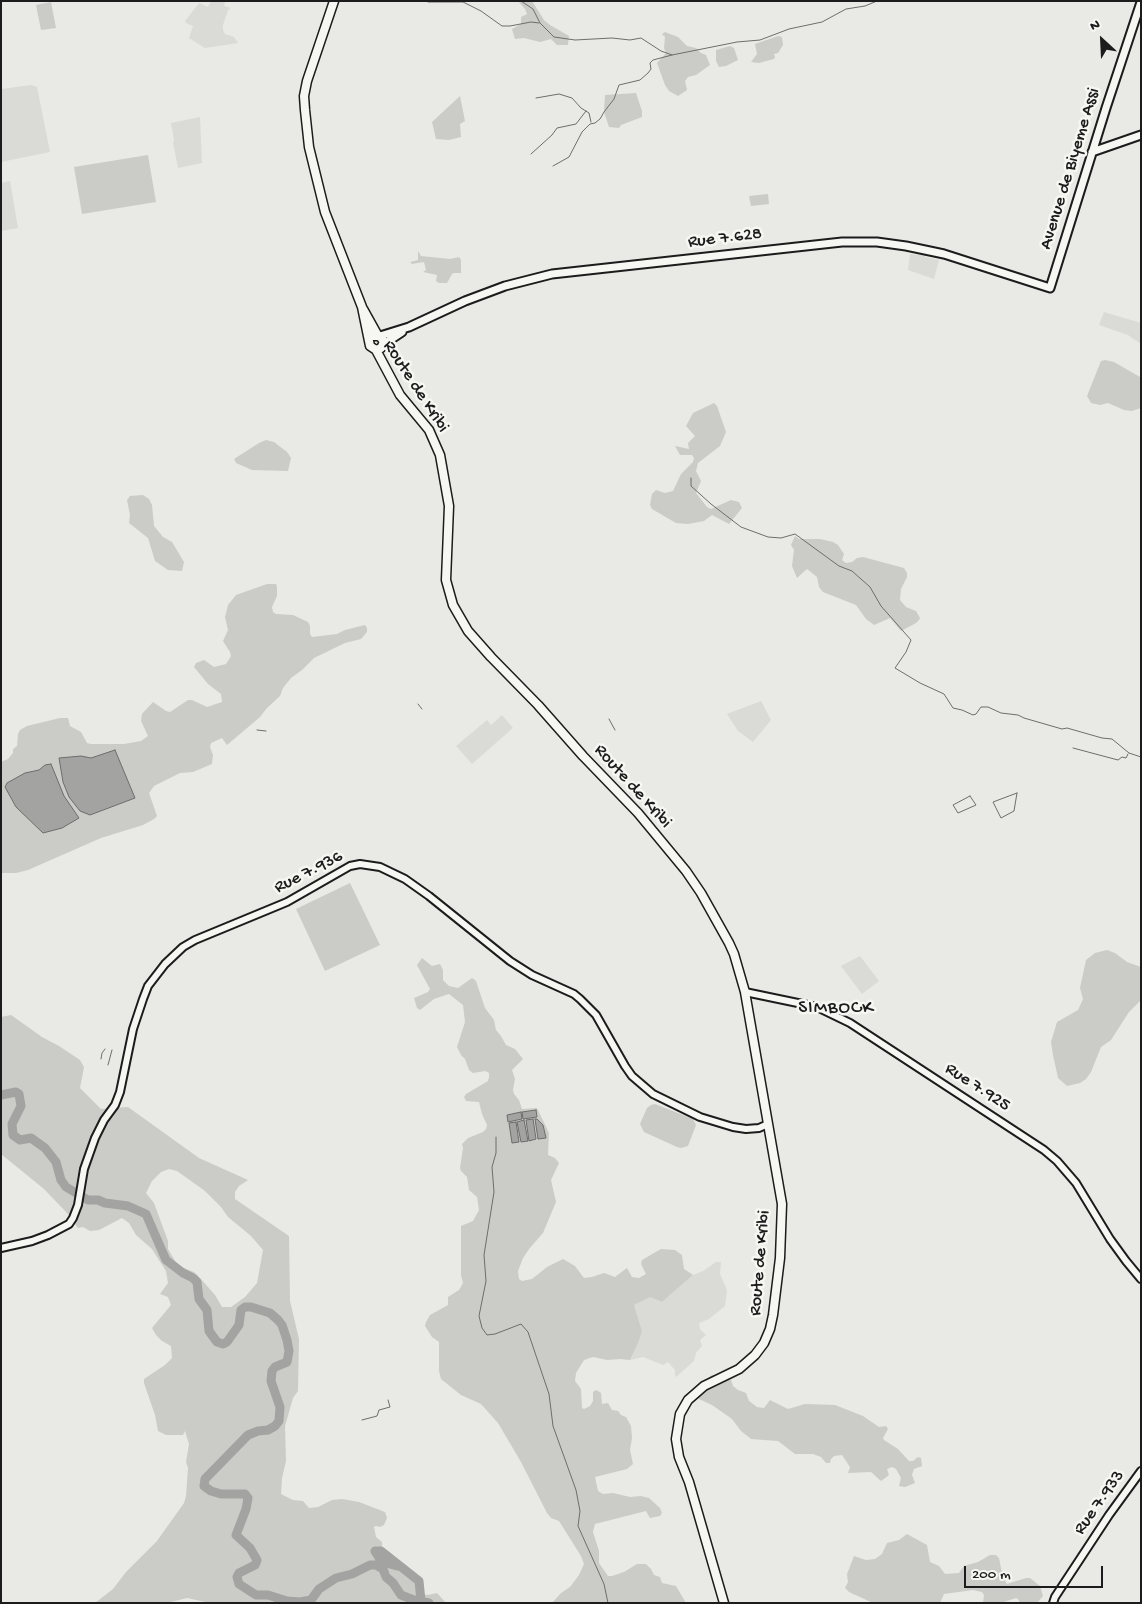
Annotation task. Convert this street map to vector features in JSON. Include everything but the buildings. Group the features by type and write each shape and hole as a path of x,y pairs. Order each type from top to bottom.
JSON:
{"main road":[{"name":"Route de Kribi","path":"334,1 307,80 304,96 309,147 325,212 362,307 370,346 380,343 387,370 400,395 429,430 440,455 449,506 446,580 453,605 468,631 491,658 538,705 583,756 638,813 686,871 701,893 729,943 745,992 781,1192 783,1213 780,1258 770,1329 760,1350 749,1361 693,1394 680,1414 676,1431 676,1448 689,1482 724,1603"},
{"name":"Avenue de Biyeme Assi","path":"1050,288 1141,2"},
{"path":"1092,152 1141,135"},
{"name":"Rue 7.628","path":"380,343 408,328 478,297 512,284 552,274 842,242 877,242 944,254 1050,288"},
{"path":"362,307 380,343"},
{"path":"370,339 380,343"}],"street":[{"name":"Rue 7.936","path":"1,1248 32,1241 62,1228 69,1224 73,1218 78,1205 84,1169 95,1138 104,1120 115,1105 120,1092 133,1029 142,999 148,986 165,964 183,947 195,940 287,902 350,866 360,864 380,867 405,879 510,961 532,976 574,994 587,1004 596,1015 632,1076 653,1094 700,1117 733,1127 753,1128 768,1124"},
{"name":"Rue 7.925","path":"745,992 817,1007 850,1023 1044,1150 1057,1161 1076,1183 1110,1239 1141,1279"},
{"name":"Rue 7.933","path":"1053,1603 1098,1532 1141,1471"}],"shaded area":[{"path":"211,1 225,2 224,6 231,8 228,10 223,30 225,34 234,37 238,43 205,48 189,38 193,26 185,21 199,3 208,7"},
{"path":"518,1 532,1 544,20 569,36 568,45 557,45 551,39 540,42 524,38 515,39 512,29 521,24 521,17 527,14"},
{"path":"51,2 56,28 41,30 36,5"},
{"path":"665,32 678,37 687,46 696,48 706,55 710,65 696,75 688,77 685,81 687,90 678,96 669,91 665,85 657,63 666,53 664,48 665,37 662,34"},
{"path":"778,36 782,37 783,45 778,53 774,54 774,59 759,63 751,62 757,54 755,44"},
{"path":"730,46 734,48 738,60 719,67 716,61 716,50"},
{"path":"31,85 37,87 50,152 1,162 1,89"},
{"path":"636,93 642,117 621,125 619,128 609,127 604,112 605,95"},
{"path":"460,96 465,121 460,124 461,137 449,140 436,139 432,122"},
{"path":"200,117 202,163 178,168 171,123"},
{"path":"148,155 156,202 82,214 74,167"},
{"path":"10,181 18,228 1,231 1,183"},
{"path":"768,194 769,204 751,206 749,196"},
{"path":"418,251 421,256 450,259 459,257 461,260 461,273 452,274 447,283 439,283 436,281 437,275 423,272 426,270 424,262 412,264 410,262 418,260"},
{"path":"910,254 925,255 925,257 939,260 934,279 908,270"},
{"path":"1104,312 1141,323 1141,344 1128,335 1099,325"},
{"path":"1101,361 1114,362 1140,377 1141,408 1132,411 1124,410 1108,403 1100,405 1091,403 1087,396"},
{"path":"714,403 717,406 726,432 720,446 698,463 696,471 701,481 696,493 707,507 711,509 731,500 739,502 742,508 729,524 712,515 704,521 688,524 676,523 652,509 650,505 652,494 656,490 665,493 673,491 681,474 693,462 694,458 692,455 680,455 675,446 689,449 688,443 695,436 686,426 693,413"},
{"path":"266,440 274,442 287,452 291,458 288,471 252,470 236,463 234,459"},
{"path":"143,495 149,499 152,505 154,526 163,537 172,542 184,562 182,571 168,570 155,561 148,538 129,523 130,515 127,500 130,496"},
{"path":"795,536 799,539 820,539 833,542 838,545 844,554 842,560 846,563 863,557 904,568 907,577 901,589 900,600 906,607 916,611 920,618 919,620 901,631 890,618 874,625 866,619 856,605 823,592 819,587 817,577 807,569 797,578 792,566 794,550 791,545"},
{"path":"267,584 276,584 277,587 277,596 272,607 273,612 276,614 293,615 308,622 312,637 337,634 365,625 367,632 361,639 345,643 314,658 291,678 283,688 280,696 260,717 227,745 222,738 211,743 212,764 193,772 180,773 154,786 149,793 157,816 154,819 143,825 101,838 28,870 16,873 1,873 1,762 8,759 13,753 13,749 17,746 20,730 27,726 60,718 68,718 70,726 81,732 87,743 124,744 141,741 148,736 141,721 142,714 153,702 170,712 188,700 207,707 222,702 221,694 208,684 194,667 196,663 204,660 214,667 226,664 231,656 223,641 228,630 225,617 228,605 236,595"},
{"path":"761,701 771,720 753,742 738,731 727,714"},
{"path":"502,715 513,728 472,764 456,746 487,720 491,725"},
{"path":"115,750 135,798 90,815 80,811 69,797 63,782 59,758 81,756 91,758"},
{"path":"51,764 64,796 79,818 62,828 43,833 16,807 5,787 7,783 25,773 39,770 45,765"},
{"path":"350,883 380,945 325,971 296,909"},
{"path":"1107,950 1115,953 1127,962 1141,967 1141,1000 1129,1012 1111,1040 1101,1047 1091,1072 1086,1079 1080,1083 1067,1086 1058,1078 1051,1042 1057,1022 1078,1010 1083,999 1080,988 1086,960 1095,953"},
{"path":"860,956 879,981 862,994 841,966"},
{"path":"422,958 432,966 440,964 443,970 443,980 449,986 458,988 472,978 476,981 485,1008 494,1020 496,1030 506,1045 515,1049 523,1059 512,1070 515,1079 514,1094 519,1100 522,1109 537,1108 549,1133 548,1155 555,1158 559,1163 551,1180 556,1202 543,1233 523,1258 518,1271 519,1279 522,1281 532,1279 547,1267 563,1259 575,1266 584,1278 604,1273 615,1277 627,1268 632,1277 639,1278 646,1274 641,1264 642,1260 661,1249 675,1250 682,1255 684,1269 693,1275 662,1302 650,1297 634,1305 642,1331 630,1360 607,1360 593,1357 584,1360 576,1373 575,1381 581,1389 582,1408 590,1406 593,1401 593,1392 596,1390 601,1393 602,1404 608,1403 612,1410 618,1411 626,1417 631,1426 630,1450 633,1464 627,1469 595,1477 598,1491 603,1494 613,1493 630,1497 641,1496 649,1498 660,1508 662,1513 660,1516 650,1518 646,1511 595,1524 593,1532 599,1551 599,1563 608,1576 624,1572 637,1564 646,1564 654,1575 660,1577 662,1583 676,1586 686,1603 552,1603 570,1587 579,1575 584,1564 581,1556 559,1521 551,1518 547,1513 521,1462 498,1423 481,1404 461,1395 441,1379 439,1371 439,1342 432,1337 425,1326 430,1315 448,1305 448,1297 459,1290 463,1283 461,1275 461,1226 473,1221 479,1210 477,1197 469,1190 467,1177 460,1168 462,1144 468,1138 483,1132 487,1125 479,1102 466,1101 464,1097 488,1081 489,1073 485,1071 473,1073 469,1070 465,1059 457,1047 465,1022 463,1005 449,994 434,999 420,1010 417,1008 414,998 428,992 430,989 417,965"},
{"path":"11,1015 80,1060 84,1067 80,1088 101,1109 128,1107 199,1158 248,1180 239,1186 235,1192 235,1199 289,1236 290,1301 299,1339 298,1391 293,1398 285,1426 286,1461 281,1494 293,1500 303,1501 309,1508 318,1507 332,1500 342,1499 359,1502 385,1512 387,1518 384,1525 374,1527 376,1537 382,1542 382,1548 419,1578 423,1594 437,1593 446,1603 210,1603 187,1598 167,1603 95,1603 113,1589 126,1572 157,1541 184,1503 186,1496 188,1468 186,1462 189,1444 185,1431 183,1435 166,1435 158,1431 155,1415 144,1383 144,1379 172,1358 171,1346 162,1341 152,1328 171,1305 168,1297 160,1294 168,1283 166,1271 152,1249 136,1235 129,1223 122,1218 99,1230 90,1231 83,1227 78,1228 67,1213 44,1189 1,1154 1,1017","holes":["169,1169 177,1171 205,1191 228,1217 251,1236 263,1250 257,1283 245,1297 231,1307 222,1307 215,1295 200,1278 194,1272 181,1267 168,1249 168,1241 154,1203 146,1193 152,1181 161,1172"]},
{"path":"655,1104 693,1119 696,1125 688,1146 677,1147 644,1132 640,1124 647,1108"},
{"path":"536,1110 537,1117 523,1119 522,1112"},
{"path":"521,1112 522,1119 508,1122 507,1115"},
{"path":"533,1119 536,1139 529,1141 526,1120"},
{"path":"535,1119 543,1125 546,1138 538,1139"},
{"path":"524,1120 528,1141 521,1142 517,1122"},
{"path":"516,1122 519,1142 512,1143 509,1123"},
{"path":"716,1262 721,1262 720,1274 727,1290 725,1306 709,1319 699,1323 700,1329 706,1335 700,1340 702,1346 696,1353 694,1361 676,1377 675,1370 668,1362 663,1365 643,1357 630,1360 642,1331 634,1305 650,1297 662,1302 693,1275"},
{"path":"712,1375 731,1380 733,1386 746,1393 749,1401 757,1407 764,1408 770,1400 788,1409 805,1404 835,1405 863,1416 879,1427 886,1426 888,1429 883,1438 884,1440 898,1449 909,1461 913,1461 918,1457 921,1458 922,1466 914,1469 912,1475 915,1483 905,1487 899,1486 901,1478 896,1469 892,1467 887,1469 889,1475 881,1481 871,1472 848,1473 850,1467 842,1455 834,1456 830,1463 826,1463 821,1457 813,1454 795,1454 778,1441 751,1439 741,1431 732,1419 692,1393 694,1388"},
{"path":"907,1534 927,1545 930,1562 939,1566 945,1574 959,1573 964,1566 978,1562 990,1555 996,1555 999,1558 1003,1578 1007,1584 1030,1578 1040,1586 1043,1596 1037,1603 1020,1603 1016,1598 1001,1603 983,1603 984,1595 982,1592 973,1590 944,1594 940,1603 873,1603 849,1592 845,1588 848,1582 847,1574 854,1556 866,1560 875,1559 882,1554 887,1543 899,1540"}],"waterway":[{"path":"521,1 533,9 540,23 554,37 575,40 612,38 630,40 641,38 661,51 672,55 737,42 760,40 789,29 822,22 846,9 865,6 877,1"},
{"path":"428,2 463,2 481,11 502,26 531,22 539,23"},
{"path":"553,166 569,157 582,132 590,124 600,119 614,99 619,85 640,80 651,69 650,63 653,60 672,55"},
{"path":"536,98 559,94 572,98 581,108 589,113 591,122"},
{"path":"531,154 557,128 576,124 586,111"},
{"path":"691,478 691,486 741,527 768,537 781,538 795,534 839,566 852,571 870,587 881,606 911,640 906,652 895,668 920,683 944,694 953,708 973,715 981,707 988,707 1001,713 1018,715 1062,729 1067,728 1112,739 1129,753 1141,757"},
{"path":"418,704 422,709"},
{"path":"609,719 615,730"},
{"path":"257,730 266,731"},
{"path":"1073,748 1118,760 1122,757 1126,758 1128,754"},
{"path":"1017,793 1014,811 1001,818 993,802 1017,793"},
{"path":"970,796 976,805 958,813 953,805 970,796"},
{"path":"101,1059 105,1049"},
{"path":"108,1065 112,1050"},
{"path":"1,1095 16,1092 19,1094 21,1106 12,1124 13,1135 20,1140 31,1138 45,1148 56,1162 61,1180 66,1187 88,1200 128,1206 146,1214 166,1260 197,1282 199,1299 207,1310 209,1331 217,1342 223,1344 227,1342 239,1325 241,1310 245,1307 270,1313 282,1325 289,1351 287,1362 275,1367 272,1371 271,1381 280,1407 279,1421 268,1430 248,1435 205,1479 204,1486 211,1491 221,1494 245,1494 248,1498 236,1535 250,1548 257,1560 255,1565 239,1573 237,1577 239,1584 256,1595 268,1595 287,1601 300,1602 311,1600 319,1589 336,1578 352,1574 370,1565 376,1565 383,1569 386,1577 393,1583 401,1595 429,1603"},
{"path":"496,1137 496,1153 492,1167 494,1192 484,1255 486,1281 479,1316 482,1328 487,1335 495,1334 521,1324 528,1332 549,1394 553,1426 576,1490 580,1511 578,1526 604,1584 608,1603"},
{"path":"362,1420 377,1416 379,1410 390,1407 388,1400"},
{"path":"397,1566 380,1559 375,1551 381,1551 419,1581 421,1601"}],"district":[{"name":"SIMBOCK","path":"836,1009"}]}
